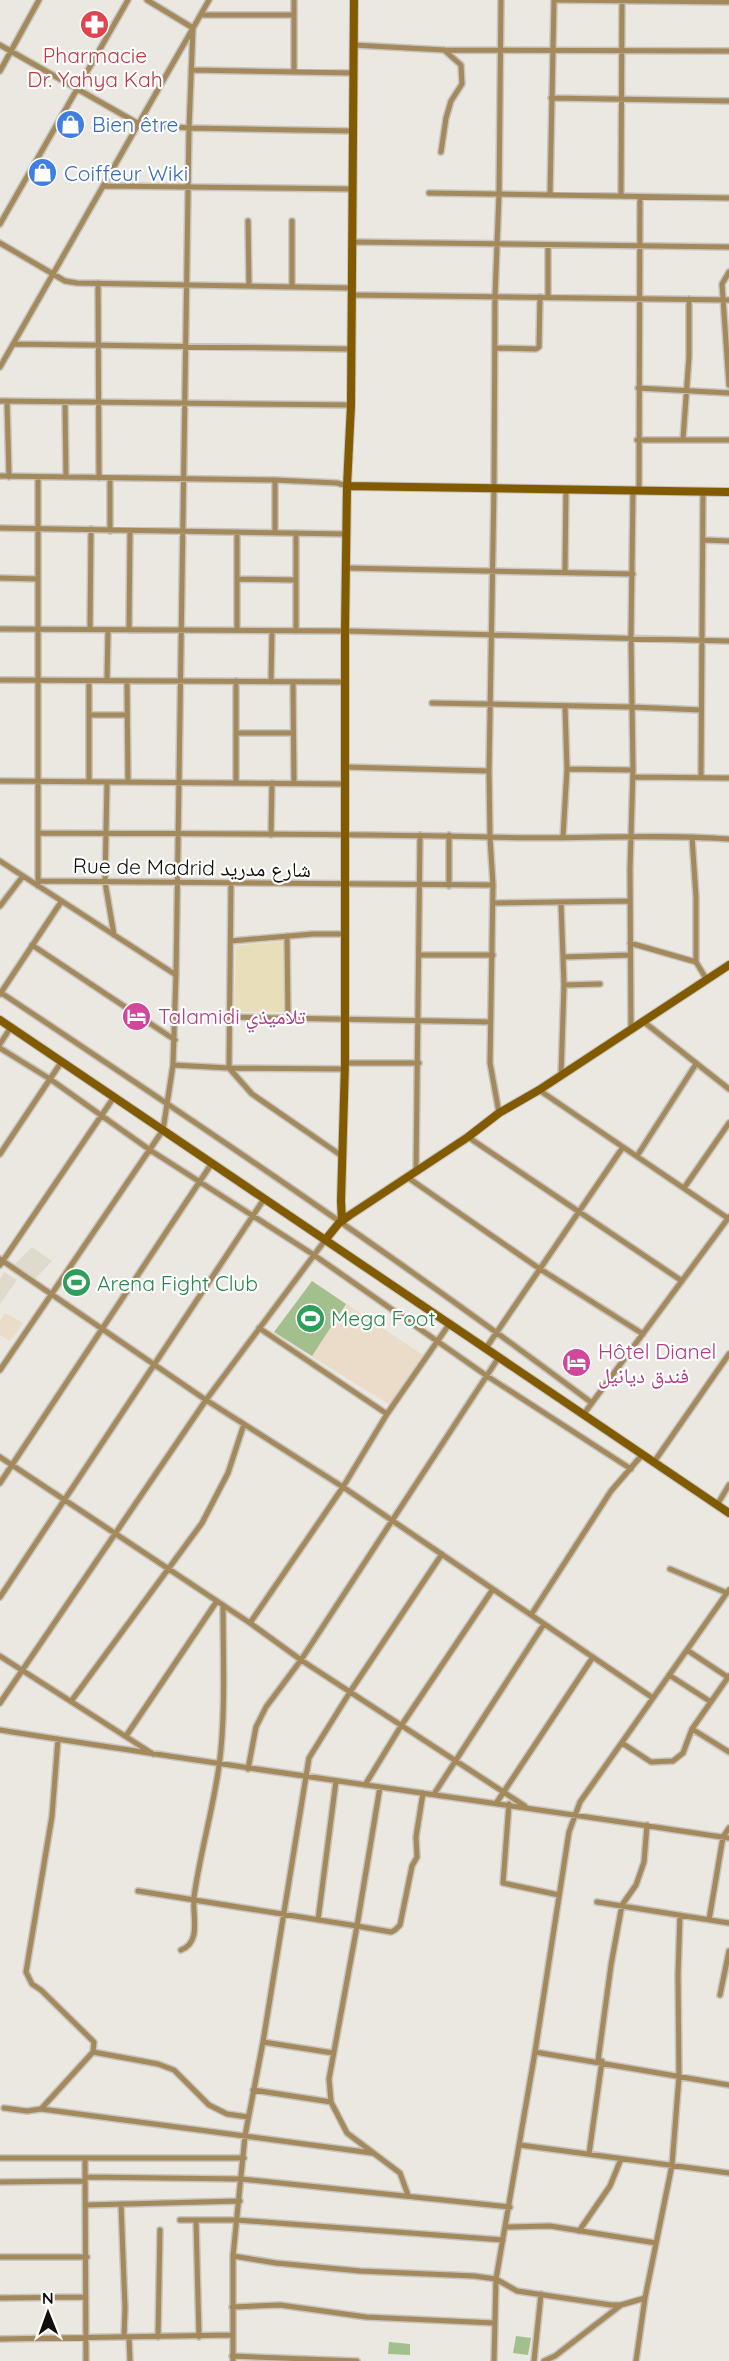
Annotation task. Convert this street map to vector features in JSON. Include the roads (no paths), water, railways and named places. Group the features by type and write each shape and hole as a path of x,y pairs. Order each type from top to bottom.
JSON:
{"street":[{"path":"0,71 39,0"},
{"path":"0,224 128,0"},
{"path":"147,0 193,28"},
{"path":"0,367 209,0"},
{"path":"294,0 294,72"},
{"path":"341,1222 345,1066 345,632 347,486 351,405 354,0"},
{"path":"499,1113 490,1063 493,885 489,771 501,0"},
{"path":"550,195 551,98 556,0 729,2"},
{"path":"621,196 622,1"},
{"path":"201,15 294,15"},
{"path":"0,1370 163,1130 173,1065 180,782 189,128 193,28"},
{"path":"0,45 139,124 189,128 353,131"},
{"path":"354,45 444,50 729,51"},
{"path":"441,152 446,118 452,101 462,84 461,65 444,50"},
{"path":"191,70 354,73"},
{"path":"551,98 729,100"},
{"path":"104,186 353,189"},
{"path":"429,193 729,198"},
{"path":"631,1030 630,838 633,770 631,639 640,298 640,197"},
{"path":"248,221 249,286"},
{"path":"292,221 292,286"},
{"path":"352,242 729,248"},
{"path":"0,243 65,281 292,286 495,297 726,300"},
{"path":"548,245 548,297"},
{"path":"729,272 722,284 726,300 729,385"},
{"path":"98,283 99,478"},
{"path":"495,348 536,349 539,347 540,297"},
{"path":"683,440 689,357 689,299"},
{"path":"13,344 351,349"},
{"path":"638,388 729,393"},
{"path":"9,477 3,401 351,405"},
{"path":"65,402 66,477"},
{"path":"637,440 729,440"},
{"path":"0,476 274,480 337,483 347,486 729,492"},
{"path":"38,477 38,884"},
{"path":"110,478 110,531"},
{"path":"274,480 275,533"},
{"path":"565,572 566,489"},
{"path":"701,778 703,491"},
{"path":"0,528 347,534"},
{"path":"90,630 91,529"},
{"path":"129,630 130,531"},
{"path":"237,532 237,630"},
{"path":"296,533 296,631"},
{"path":"704,540 729,541"},
{"path":"346,568 633,574"},
{"path":"0,578 38,579"},
{"path":"237,579 296,580"},
{"path":"0,629 237,630 729,641"},
{"path":"107,681 108,630"},
{"path":"271,681 272,631"},
{"path":"0,681 345,682"},
{"path":"89,681 89,782"},
{"path":"127,681 128,782"},
{"path":"236,681 236,783"},
{"path":"293,682 294,783"},
{"path":"432,703 701,710"},
{"path":"563,837 567,769 565,706"},
{"path":"89,715 128,715"},
{"path":"236,733 293,733"},
{"path":"345,767 489,771"},
{"path":"567,769 633,770"},
{"path":"633,777 729,778"},
{"path":"0,781 344,784"},
{"path":"107,782 105,882 114,935"},
{"path":"271,835 272,783"},
{"path":"38,833 271,835 344,833 729,839"},
{"path":"416,1171 420,835"},
{"path":"449,835 449,886"},
{"path":"692,837 696,897 696,962 706,980"},
{"path":"0,861 176,975"},
{"path":"0,906 23,876"},
{"name":"Rue de Madrid شارع مدريد","path":"38,884 105,882 493,885"},
{"path":"231,883 229,1068 252,1094 342,1156"},
{"path":"493,903 630,901"},
{"path":"61,902 0,993 341,1222 592,1402"},
{"path":"561,903 564,985 561,1076"},
{"path":"231,941 346,934"},
{"path":"287,936 288,1017"},
{"path":"630,943 696,962"},
{"path":"32,945 175,1040"},
{"path":"419,955 493,955"},
{"path":"563,957 630,955"},
{"path":"0,1703 206,1400 341,1222 468,1137 499,1113 561,1076 729,965"},
{"path":"564,985 600,984"},
{"path":"230,1017 490,1022"},
{"path":"0,1020 729,1514"},
{"path":"644,1022 729,1089"},
{"path":"11,1027 0,1046 150,1150 314,1256 487,1376 631,1469"},
{"path":"0,1154 62,1061"},
{"path":"173,1065 229,1068 419,1063"},
{"path":"637,1156 696,1064"},
{"path":"539,1090 729,1218 583,1415"},
{"path":"114,1097 1,1262 52,1293 154,1366 343,1487 653,1698"},
{"path":"684,1188 729,1123"},
{"path":"468,1137 682,1281"},
{"path":"486,1348 623,1147"},
{"path":"0,1483 212,1163"},
{"path":"407,1177 540,1269 642,1334"},
{"path":"0,1597 264,1199"},
{"path":"250,1623 343,1487 387,1414 450,1323"},
{"path":"259,1328 387,1414"},
{"path":"654,1462 726,1364 729,1354"},
{"path":"248,1769 256,1727 266,1707 301,1660 500,1357"},
{"path":"72,1700 202,1523 228,1473 244,1424"},
{"path":"531,1615 611,1491 642,1455"},
{"path":"0,1457 250,1623 301,1660 526,1807"},
{"path":"717,1505 729,1485"},
{"path":"357,2361 232,2359 233,2256 236,2220 248,2117 309,1758 442,1554"},
{"path":"494,2361 496,2279 536,2052 569,1832 574,1814 728,1591 670,1569"},
{"path":"364,1785 493,1589"},
{"path":"126,1736 220,1603"},
{"path":"181,1950 188,1948 194,1940 194,1899 219,1765 223,1679 220,1603"},
{"path":"434,1794 544,1624"},
{"path":"622,1743 651,1762 673,1761 683,1753 692,1729 729,1677 687,1650"},
{"path":"0,1656 155,1755"},
{"path":"497,1803 593,1657"},
{"path":"669,1675 711,1702"},
{"path":"692,1729 729,1752"},
{"path":"0,1730 219,1765 509,1804 726,1838"},
{"path":"41,2109 93,2052 94,2042 32,1984 26,1972 52,1816 58,1739"},
{"path":"318,1920 336,1781"},
{"path":"380,1787 329,2079 332,2102 347,2133 400,2173 408,2194"},
{"path":"138,1891 391,1932 396,1930 400,1924 412,1866 417,1857 416,1837 423,1792"},
{"path":"509,1804 503,1883 559,1895"},
{"path":"588,2154 611,1965 622,1905 636,1885 644,1862 647,1826"},
{"path":"709,1920 729,1828"},
{"path":"597,1902 729,1923"},
{"path":"636,2361 645,2298 672,2165 679,2077 680,1915"},
{"path":"720,1995 729,1952"},
{"path":"262,2042 333,2053"},
{"path":"93,2052 158,2064 174,2070 209,2105 227,2114 248,2117"},
{"path":"536,2052 600,2061 729,2085"},
{"path":"253,2091 332,2102"},
{"path":"4,2108 38,2111 41,2109 374,2153"},
{"path":"520,2145 729,2173"},
{"path":"0,2158 244,2158"},
{"path":"85,2158 86,2361"},
{"path":"579,2231 610,2187 621,2159"},
{"path":"0,2182 85,2179 241,2179 408,2194 510,2207"},
{"path":"86,2205 240,2201"},
{"path":"120,2204 130,2361"},
{"path":"180,2220 236,2220 503,2240"},
{"path":"196,2220 199,2337"},
{"path":"506,2227 550,2226 656,2243"},
{"path":"158,2337 160,2230"},
{"path":"233,2256 276,2263 360,2271 474,2276 496,2279 517,2291 621,2305"},
{"path":"0,2257 87,2257"},
{"path":"534,2361 541,2294"},
{"path":"0,2298 86,2297"},
{"path":"548,2360 621,2305 645,2298"},
{"path":"232,2307 280,2305 366,2316 494,2323"},
{"path":"0,2338 232,2335"}],"place":[{"name":"Pharmacie Dr. Yahya Kah","path":"95,24"},
{"name":"Bien être","path":"71,124"},
{"name":"Coiffeur Wiki","path":"43,173"},
{"name":"Talamidi تلاميذي","path":"137,1016"},
{"name":"Arena Fight Club","path":"76,1283"},
{"name":"Mega Foot","path":"310,1318"},
{"name":"Hôtel Dianel فندق ديانيل","path":"577,1363"}]}
